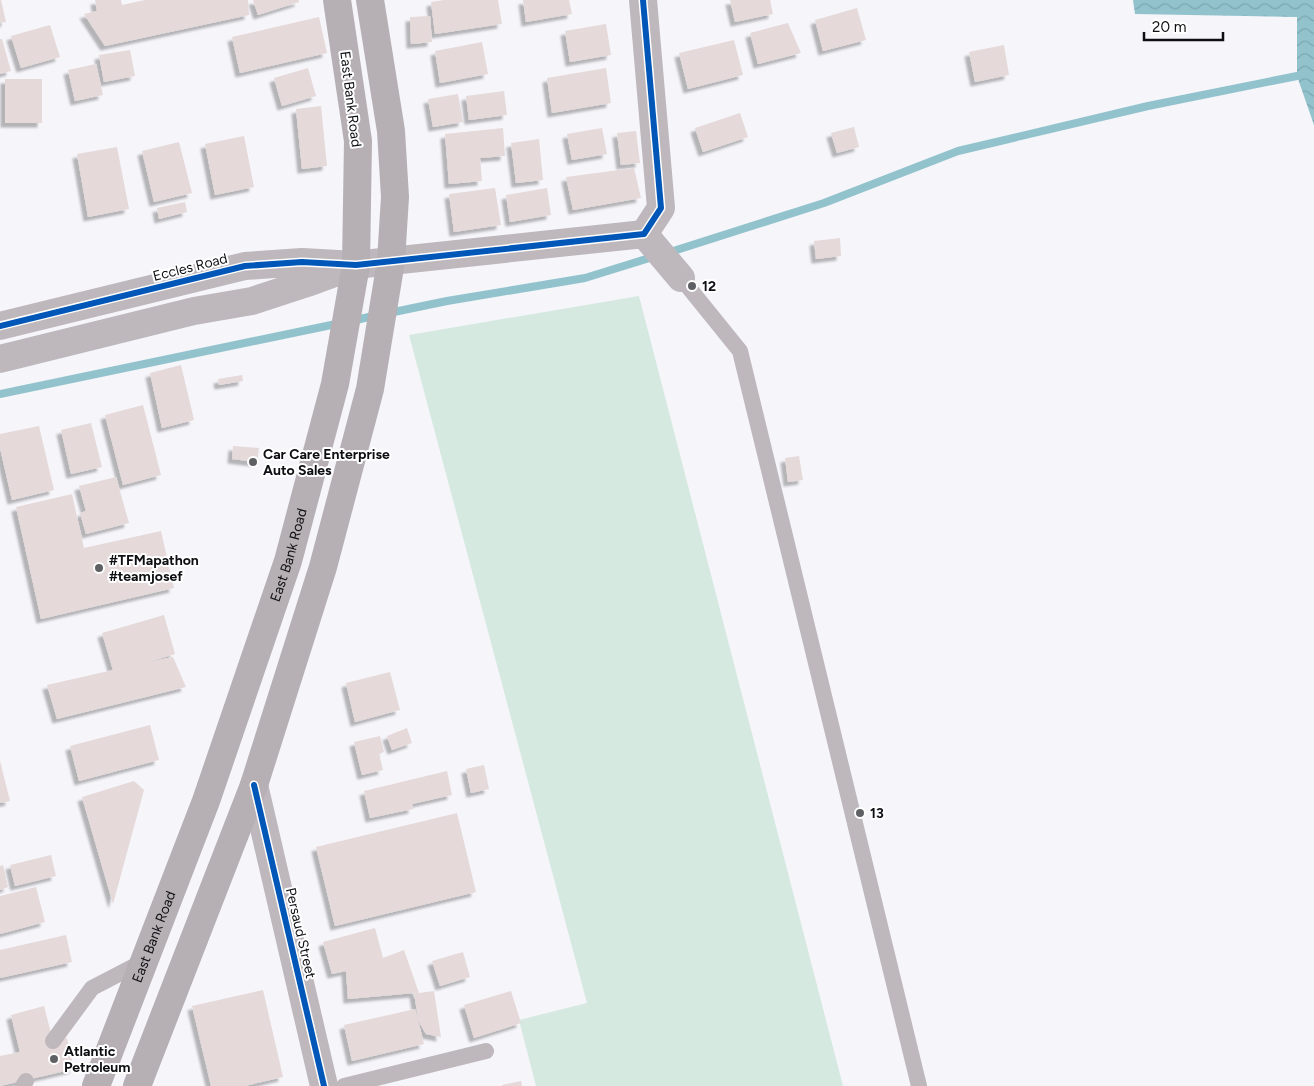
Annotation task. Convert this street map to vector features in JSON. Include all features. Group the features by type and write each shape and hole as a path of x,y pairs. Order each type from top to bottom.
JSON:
{"main road":[{"name":"East Bank Road","path":"96,1086 206,801 288,561 335,384 356,265 358,141 337,0"},
{"path":"137,1086 254,785 323,567 370,388 391,261 395,197 391,140 370,0"}],"street":[{"path":"642,0 661,208 644,234 682,278"},
{"name":"Eccles Road","path":"0,326 245,266 302,262 356,265 644,234"},
{"name":"Eccles Road","path":"0,359 194,311 252,300 356,265"},
{"name":"Persaud Street","path":"254,785 324,1086"}],"lane":[{"path":"682,278 740,351 919,1086"},
{"path":"53,1042 92,988 145,961"},
{"path":"344,1086 486,1051"}],"green space":[{"path":"639,296 843,1086 536,1086 519,1020 587,1003 409,335"}],"water":[{"path":"1133,0 1314,0 1314,125 1297,76 1297,17 1135,14"}],"building":[{"path":"0,0 6,22 0,23"},
{"path":"95,0 121,0 122,5 145,0 248,0 249,15 105,46 84,14 97,11"},
{"path":"253,0 299,0 299,2 258,15"},
{"path":"444,0 498,0 502,24 435,34 431,2"},
{"path":"523,0 569,0 572,14 526,22"},
{"path":"730,0 770,0 773,14 735,22"},
{"path":"857,8 866,40 823,51 815,20"},
{"path":"430,16 432,42 411,44 410,17"},
{"path":"319,17 327,53 240,73 232,37"},
{"path":"788,23 801,53 758,64 750,33"},
{"path":"606,24 611,55 570,62 565,31"},
{"path":"50,25 60,57 21,68 11,36"},
{"path":"0,39 2,39 11,71 0,74"},
{"path":"734,40 743,75 688,89 679,53"},
{"path":"482,42 488,74 440,83 435,51"},
{"path":"1004,45 1009,75 975,82 969,52"},
{"path":"130,50 135,76 104,82 99,55"},
{"path":"96,64 103,95 75,101 68,70"},
{"path":"308,68 316,96 282,106 274,78"},
{"path":"606,68 611,103 552,113 547,78"},
{"path":"5,79 42,79 42,123 5,123"},
{"path":"504,91 507,115 469,120 466,96"},
{"path":"458,94 463,122 433,127 428,99"},
{"path":"321,106 327,166 302,169 296,109"},
{"path":"740,113 748,137 703,152 695,128"},
{"path":"854,127 859,147 837,153 831,133"},
{"path":"503,128 505,156 480,158 482,181 449,184 445,134"},
{"path":"602,128 607,154 572,160 567,134"},
{"path":"636,131 640,163 621,165 617,133"},
{"path":"244,136 254,187 215,195 205,144"},
{"path":"539,139 543,180 516,183 511,143"},
{"path":"179,142 192,193 154,202 142,151"},
{"path":"117,147 129,209 88,217 77,154"},
{"path":"634,168 641,198 573,210 566,177"},
{"path":"495,188 501,225 454,232 449,194"},
{"path":"547,188 551,215 510,222 506,195"},
{"path":"185,202 187,212 159,219 157,208"},
{"path":"840,238 841,256 816,259 814,241"},
{"path":"181,365 194,420 162,428 150,373"},
{"path":"242,375 243,381 219,385 218,379"},
{"path":"143,405 161,475 123,485 105,415"},
{"path":"91,423 102,467 71,474 61,430"},
{"path":"39,426 54,490 12,500 0,448 0,434"},
{"path":"233,446 259,448 257,462 232,459"},
{"path":"799,456 803,480 788,482 785,458"},
{"path":"116,477 129,523 86,534 80,513 86,511 79,486"},
{"name":"#TFMapathon #teamjosef","path":"72,494 84,548 161,531 174,588 41,619 16,507"},
{"path":"164,615 175,654 149,662 173,657 186,687 57,719 47,685 113,670 102,633"},
{"path":"390,672 400,710 355,722 346,683"},
{"path":"150,725 159,760 79,781 70,746"},
{"path":"407,728 412,743 392,750 387,736"},
{"path":"380,736 384,752 379,754 383,770 362,775 354,742"},
{"path":"0,761 10,801 0,803"},
{"path":"484,765 489,789 471,793 466,769"},
{"path":"447,771 452,795 412,804 413,809 370,818 364,791"},
{"path":"134,781 144,790 113,904 82,797"},
{"path":"457,813 476,892 335,926 316,847"},
{"path":"51,855 56,876 15,886 10,865"},
{"path":"3,865 8,887 0,890 0,866"},
{"path":"36,887 45,922 0,934 0,896"},
{"path":"375,928 383,958 404,950 419,993 434,991 441,1037 426,1034 418,1020 424,1044 352,1061 344,1025 415,1009 418,1018 414,993 348,999 346,971 332,974 323,942"},
{"path":"66,935 72,962 0,978 0,950"},
{"path":"463,952 470,977 440,986 432,961"},
{"path":"263,990 283,1077 245,1086 211,1086 192,1006"},
{"path":"511,991 521,1023 474,1038 464,1005"},
{"path":"44,1006 53,1041 67,1038 74,1069 0,1086 0,1056 20,1052 11,1015"},
{"path":"521,1081 522,1086 502,1086 502,1085"}],"waterway":[{"path":"667,253 824,203 958,151 1148,106 1297,76"},
{"path":"389,313 447,301 585,278 656,256"},
{"path":"352,321 377,315"},
{"path":"0,394 341,323"}],"cycle path":[{"path":"0,326 245,266 302,262 356,265 644,234 661,208 643,0"},
{"path":"254,785 324,1086"}],"place":[{"name":"12","path":"692,286"},
{"name":"Car Care Enterprise Auto Sales","path":"253,462"},
{"name":"#TFMapathon #teamjosef","path":"99,568"},
{"name":"13","path":"860,813"},
{"name":"Atlantic Petroleum","path":"54,1059"}]}
